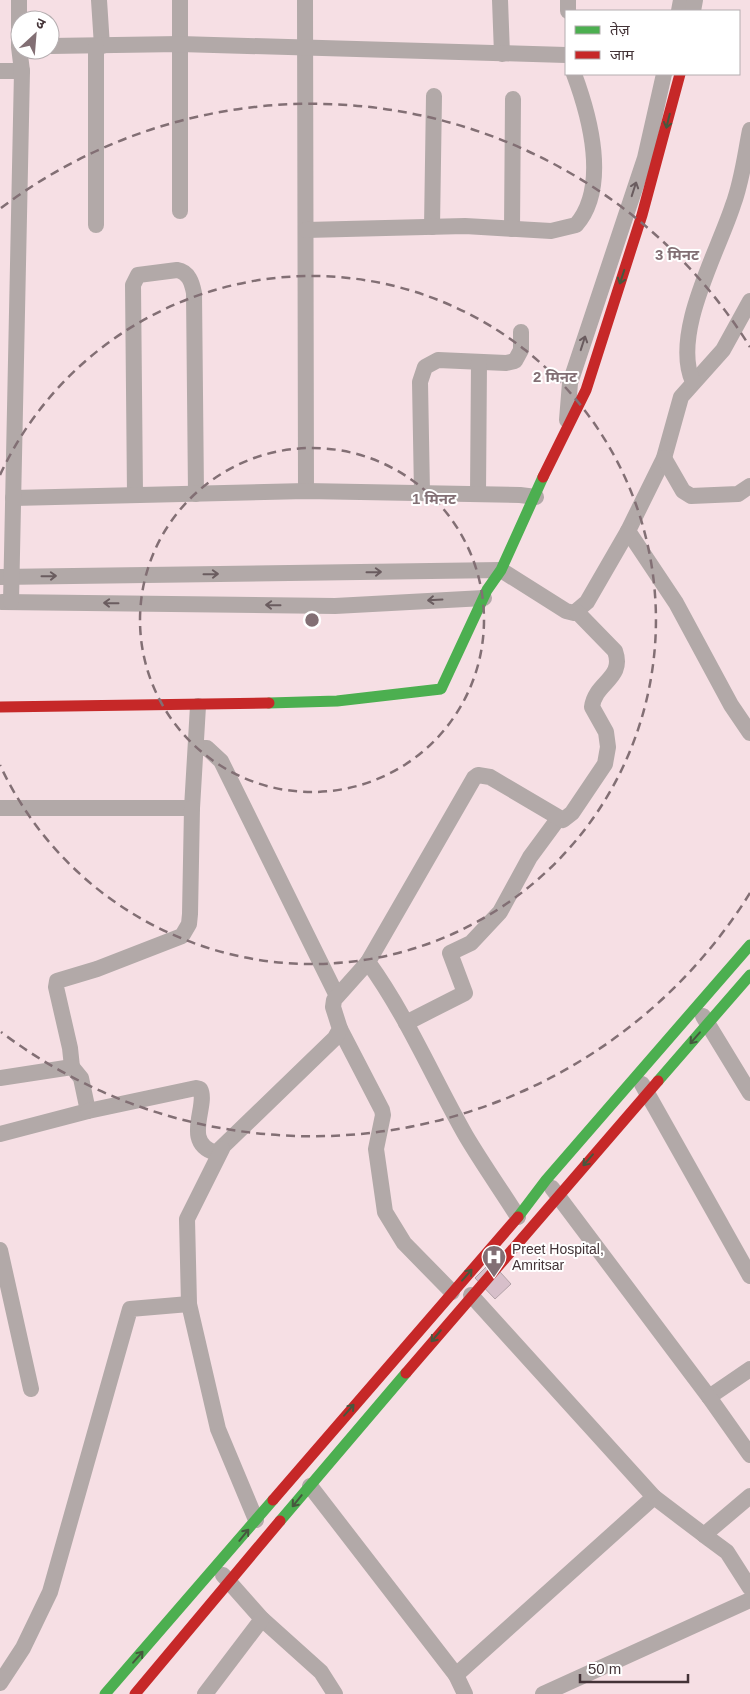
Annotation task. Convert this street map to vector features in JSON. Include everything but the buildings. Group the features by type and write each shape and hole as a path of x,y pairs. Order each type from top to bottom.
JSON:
{"street":[{"path":"96,225 99,0"},
{"path":"180,0 180,211"},
{"path":"304,0 306,46 306,491"},
{"path":"500,0 502,54"},
{"path":"60,46 180,44 306,46 565,55"},
{"path":"21,60 13,498 5,602 335,606 484,598"},
{"path":"0,71 22,72"},
{"path":"306,230 465,226 551,231 576,225 590,204 593,185 589,121 574,75"},
{"path":"567,425 570,383 645,158 664,75"},
{"path":"0,707 198,706 337,701 441,689 487,590 502,570 567,425 586,390 642,215 680,75"},
{"path":"432,227 434,96"},
{"path":"512,229 513,99"},
{"path":"693,382 688,362 691,322 697,299 718,250 734,203 750,130"},
{"path":"135,495 133,286 138,275 177,270 182,271 192,282 194,293 196,494"},
{"path":"577,612 587,602 628,531 664,458 677,406 693,382 722,350 750,301"},
{"path":"422,493 421,376 428,364 438,360 515,361 521,350 522,332"},
{"path":"478,494 479,362"},
{"path":"664,458 683,491 690,496 738,494 750,486"},
{"path":"13,498 306,491 536,497"},
{"path":"628,531 676,603 731,705 750,733"},
{"path":"6,577 502,570 566,611 577,612 615,652 618,666 610,678 596,692 592,707 606,732 608,748 605,764 572,813 563,820 558,819 523,795 490,777 478,775 470,784 368,962 332,1004 340,1030 382,1110 383,1115 376,1149 385,1212 404,1243 452,1292"},
{"path":"88,1111 81,1078 72,1067 70,1048 56,987 57,981 133,956 182,936 186,931 190,914 192,808 198,706"},
{"path":"196,748 207,748 221,760 337,996"},
{"path":"0,808 192,808"},
{"path":"406,1023 465,993 450,953 471,943 500,912 530,857 558,819"},
{"path":"105,1694 216,1568 518,1217 546,1180 696,1005 750,945"},
{"path":"368,962 386,986 467,1136 518,1217"},
{"path":"135,1694 471,1295 750,975"},
{"path":"696,1005 750,1093"},
{"path":"0,1134 88,1111 196,1088 202,1093 197,1132 209,1150 216,1153 335,1038 340,1030"},
{"path":"0,1078 72,1067"},
{"path":"637,1075 750,1276"},
{"path":"222,1149 187,1219 189,1304 218,1430 256,1520"},
{"path":"546,1180 709,1396 750,1455"},
{"path":"0,1250 31,1389"},
{"path":"471,1295 654,1497 727,1552 750,1588"},
{"path":"0,1683 23,1648 50,1592 130,1309 189,1304"},
{"path":"709,1396 750,1368"},
{"path":"310,1486 456,1675 465,1694"},
{"path":"704,1535 750,1496"},
{"path":"456,1675 654,1497"},
{"path":"216,1568 262,1619 321,1672 335,1694"},
{"path":"544,1694 750,1600"},
{"path":"205,1694 262,1619"}],"traffic: fast":[{"path":"269,703 337,701 441,689 487,590 501,570 543,477"},
{"path":"518,1217 546,1180 750,945"},
{"path":"658,1081 750,975"},
{"path":"280,1521 406,1373"},
{"path":"105,1694 273,1500"}],"traffic: jam":[{"path":"543,477 586,390 642,215 680,75"},
{"path":"0,707 269,703"},
{"path":"406,1373 658,1081"},
{"path":"273,1500 518,1217"},
{"path":"135,1694 280,1521"}],"place":[{"name":"Preet Hospital, Amritsar","path":"494,1278"}]}
